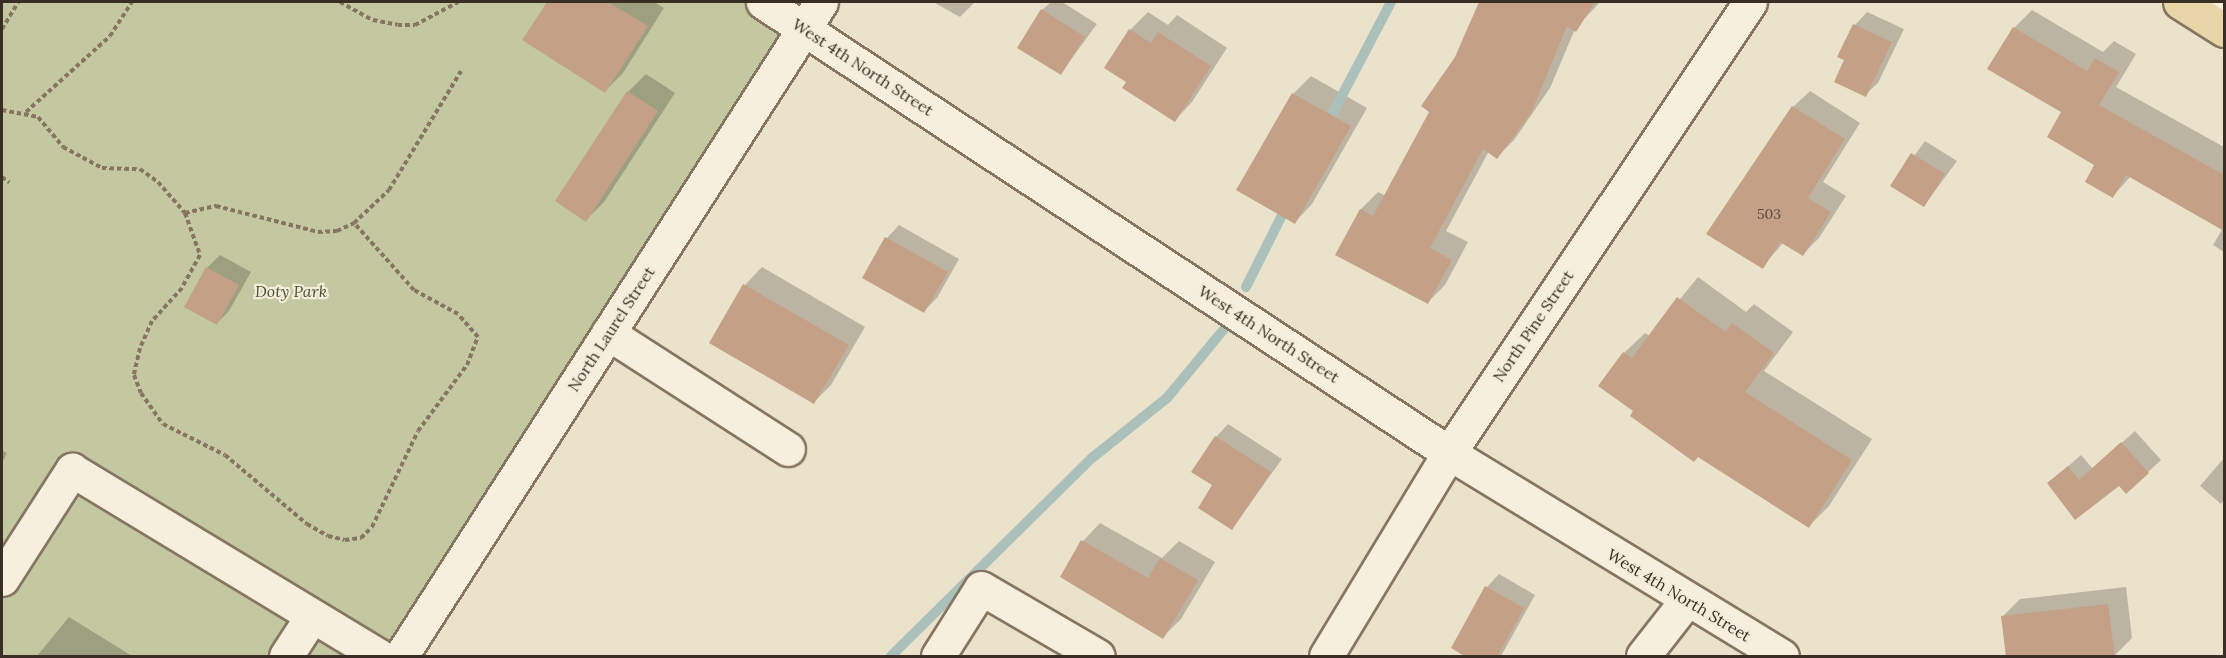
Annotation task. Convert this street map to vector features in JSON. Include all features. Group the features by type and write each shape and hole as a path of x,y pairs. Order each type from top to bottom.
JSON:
{"main road":[{"path":"2180,2 2220,18"}],"street":[{"name":"West 4th North Street","path":"763,2 812,15 1449,453 1686,601 1782,657"},
{"name":"North Pine Street","path":"1326,657 1449,453 1750,2"},
{"name":"North Laurel Street","path":"401,657 812,15"},
{"path":"608,333 788,449"},
{"path":"2,579 72,470 379,657"},
{"path":"938,657 981,588 1098,657"},
{"path":"1645,656 1686,601"},
{"path":"286,657 312,616"}],"path":[{"path":"2,29 18,2"},
{"path":"26,112 110,36 132,2"},
{"path":"340,2 373,20 398,25 415,25 458,2"},
{"path":"185,213 216,206 318,232 338,231 354,223 389,190 461,72"},
{"path":"2,110 26,112 38,117 63,147 102,168 140,169 158,182 185,213 200,255 182,288 152,321 140,348 134,375 141,393 163,424 225,455 307,524 328,536 345,540 361,537 372,527 418,432 467,365 478,337 458,314 414,290 354,223"},
{"path":"2,177 9,182"}],"green space":[{"name":"Doty Park","path":"2,2 763,2 804,28 401,656 2,656"}],"building":[{"path":"547,2 608,2 648,26 605,93 522,40"},
{"path":"1479,2 1595,2 1576,32 1567,26 1531,113 1497,159 1483,149 1430,248 1452,260 1428,304 1335,255 1360,209 1373,216 1429,112 1421,106 1455,57"},
{"path":"1041,9 1085,37 1061,75 1017,48"},
{"path":"1853,24 1892,42 1866,97 1834,82 1844,60 1837,57"},
{"path":"2013,27 2087,71 2095,58 2119,72 2099,105 2224,175 2224,231 2126,175 2113,198 2085,182 2094,165 2047,137 2061,112 1987,69"},
{"path":"1129,29 1151,43 1158,32 1211,66 1175,122 1122,88 1126,82 1104,68"},
{"path":"627,91 658,111 586,222 555,201"},
{"path":"1292,93 1351,126 1295,224 1236,190"},
{"path":"1792,106 1845,139 1808,198 1831,212 1803,256 1780,242 1763,269 1706,234"},
{"path":"1911,153 1945,174 1924,207 1890,186"},
{"path":"885,237 948,272 924,313 862,278"},
{"path":"206,267 239,285 217,325 184,307"},
{"path":"743,284 849,345 814,404 709,343"},
{"path":"1677,297 1726,332 1732,323 1774,353 1745,392 1852,460 1809,528 1698,457 1694,462 1630,416 1633,411 1598,386 1623,352 1632,358"},
{"path":"1215,436 1271,472 1232,530 1198,508 1212,485 1191,472"},
{"path":"2121,442 2149,473 2126,494 2119,486 2075,520 2047,483 2068,466 2079,480"},
{"path":"1081,540 1148,578 1160,558 1198,580 1163,639 1060,577"},
{"path":"1485,586 1524,608 1497,657 1466,657 1451,648"},
{"path":"2108,604 2115,657 2006,657 2001,616"}],"waterway":[{"path":"1326,126 1391,2"},
{"path":"1246,287 1287,205"},
{"path":"891,656 1092,458 1167,398 1224,329"}]}
